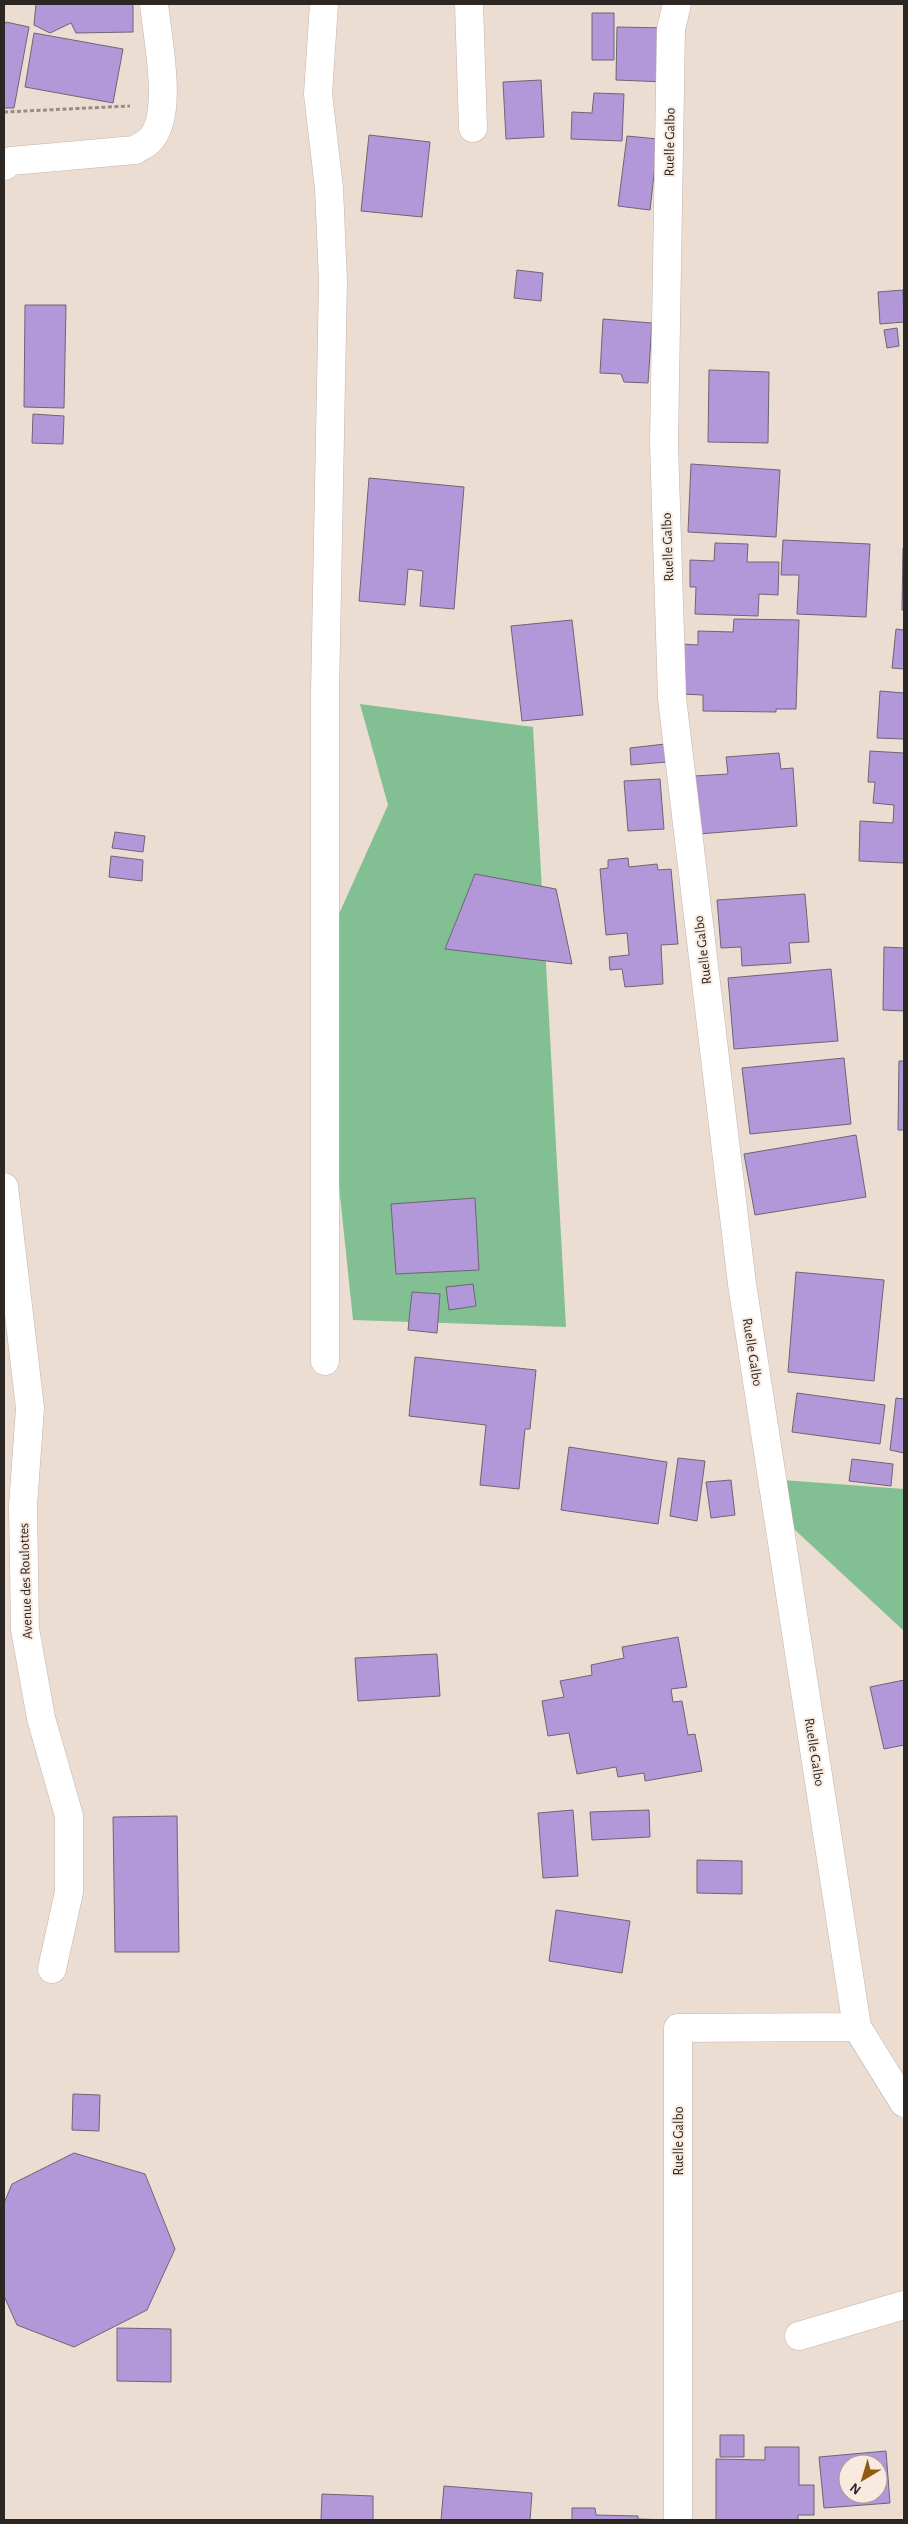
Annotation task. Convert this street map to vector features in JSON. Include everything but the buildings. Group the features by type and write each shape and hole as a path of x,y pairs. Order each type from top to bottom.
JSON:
{"street":[{"path":"4,166 11,161 135,150 149,141 158,126 163,102 154,4"},
{"path":"324,4 318,94 329,188 333,280 325,693 325,1361"},
{"path":"469,4 473,128"},
{"name":"Ruelle Galbo","path":"677,4 671,29 664,444 672,698 742,1284 857,2027 678,2028 678,2520"},
{"name":"Avenue des Roulottes","path":"4,1187 30,1408 22,1506 25,1629 41,1718 69,1816 69,1892 52,1968"},
{"path":"857,2027 904,2103"},
{"path":"799,2336 904,2305"}],"path":[{"path":"4,112 115,108 163,102"}],"green space":[{"path":"360,704 533,727 566,1327 353,1320 316,965 388,805"},
{"path":"782,1480 904,1489 904,1631 795,1530"}]}
